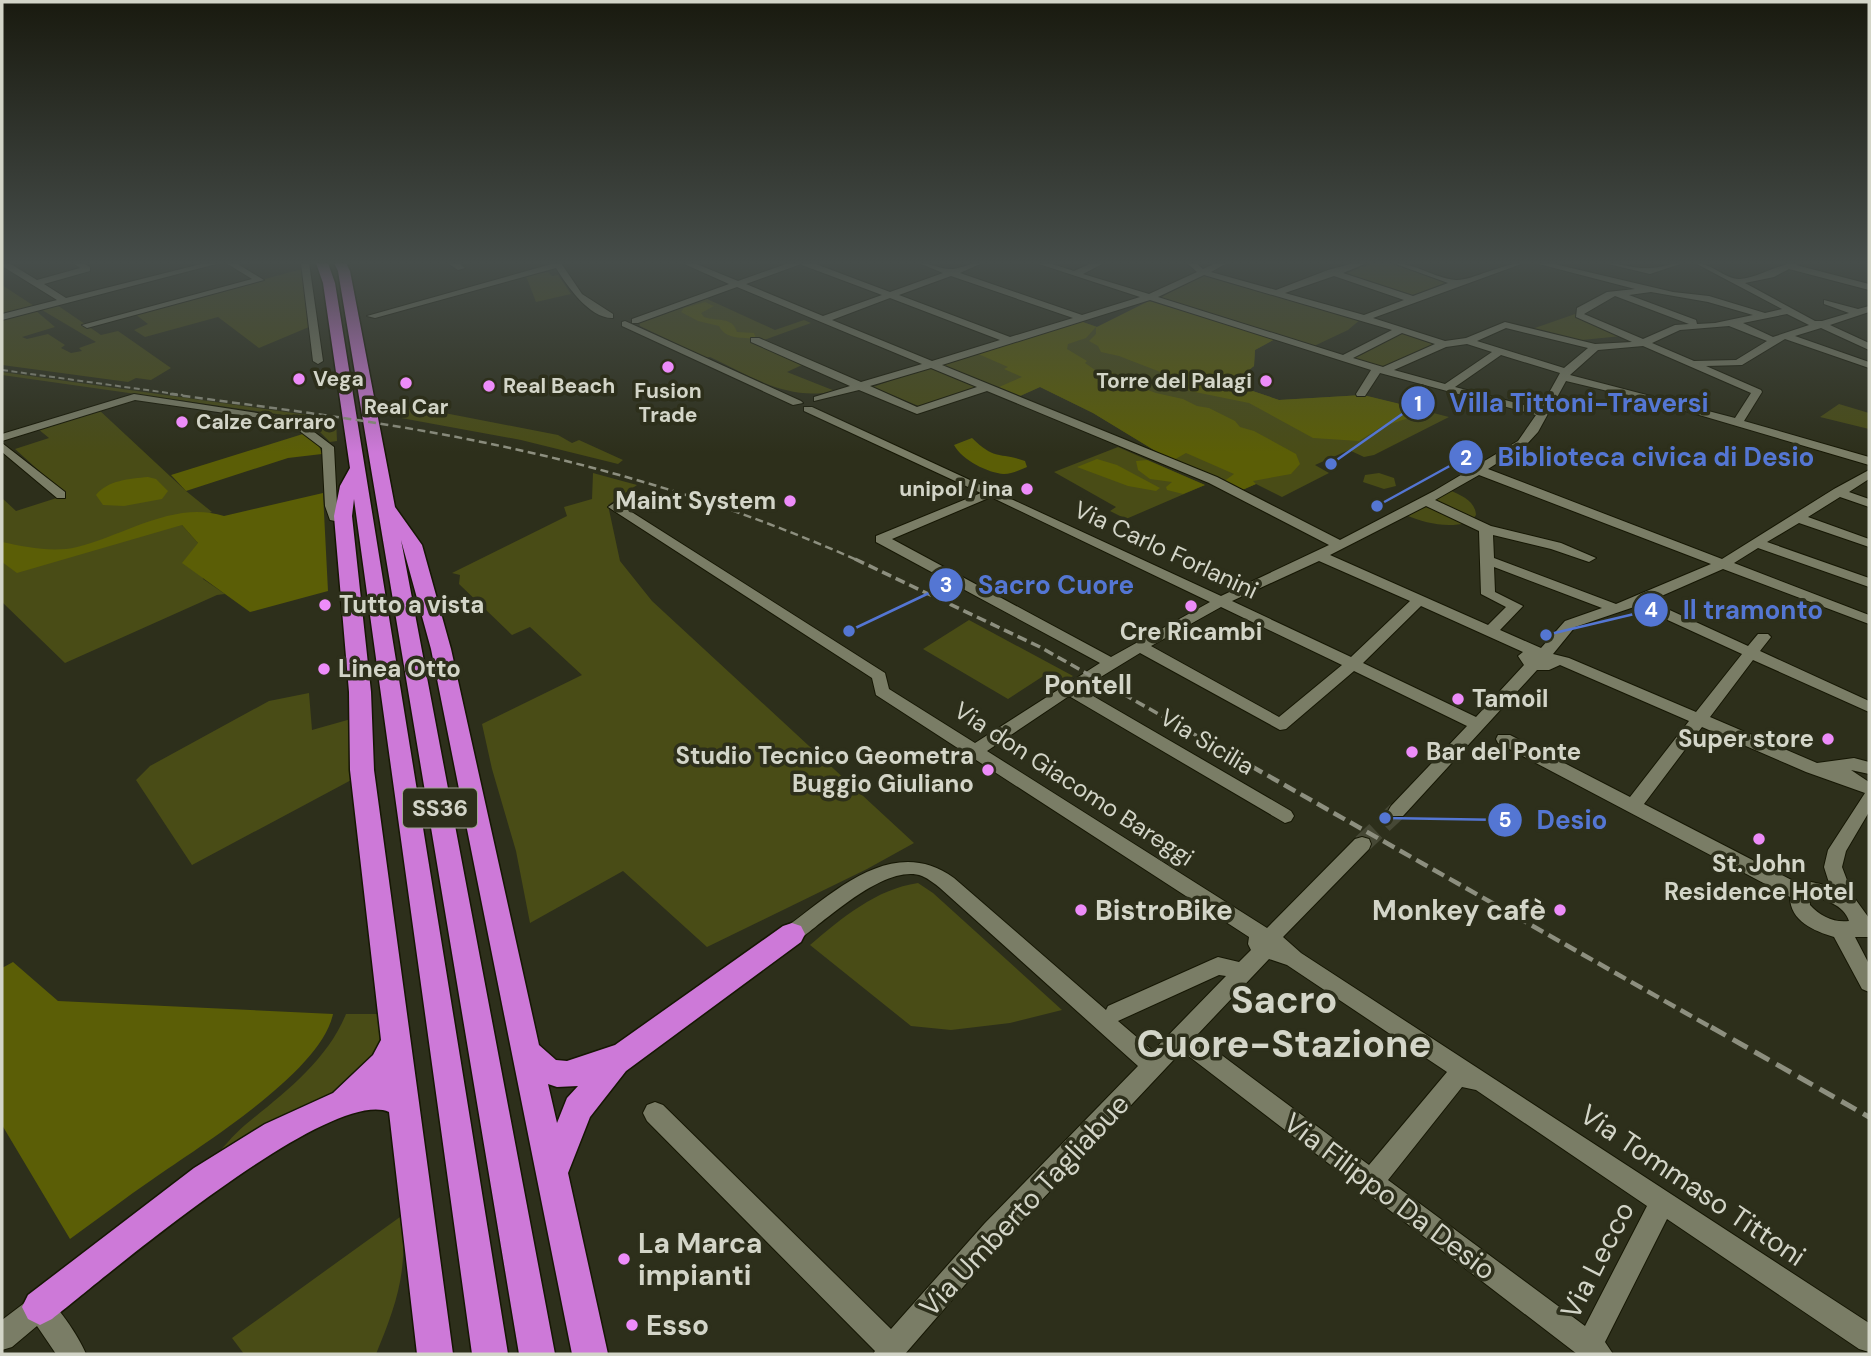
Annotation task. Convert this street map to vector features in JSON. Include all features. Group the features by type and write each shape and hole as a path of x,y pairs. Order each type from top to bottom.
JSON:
{"highway":[{"name":"SS36","path":"336,326 490,1354"},
{"name":"SS36","path":"354,326 537,1354"},
{"path":"358,469 348,486 339,517 360,692 362,770 435,1354"},
{"path":"385,504 413,545 427,594 553,1170 590,1354"},
{"path":"553,1170 578,1108 598,1081 642,1041 792,934"},
{"path":"341,1104 384,1064 397,1039"},
{"path":"526,1050 537,1066 557,1075 584,1072 642,1041"},
{"path":"40,1307 194,1185 233,1158 281,1131 341,1104 368,1098 391,1097 405,1105"}],"street":[{"path":"313,326 318,361"},
{"name":"Via Carlo Forlanini","path":"639,326 1477,724"},
{"path":"838,326 1238,493 1339,545"},
{"path":"973,326 1009,340"},
{"path":"803,403 822,403 837,395 1051,326"},
{"path":"1241,326 1381,370 1541,413"},
{"path":"1386,326 1444,344"},
{"path":"1361,394 1381,370 1444,344 1468,341 1501,326"},
{"path":"1516,326 1595,347 1641,344 1678,327 1687,326"},
{"path":"1603,326 1757,392 1737,424"},
{"path":"1743,326 1772,340 1815,326"},
{"path":"1822,326 1869,347"},
{"path":"1345,358 1399,331"},
{"path":"1688,363 1738,363 1786,336 1869,365"},
{"path":"755,340 917,411 987,387"},
{"path":"1468,341 1565,374 1869,461"},
{"path":"975,751 1139,646 1424,500 1522,443 1534,430 1541,413 1565,374 1595,347"},
{"path":"1448,387 1500,351"},
{"path":"2,438 114,401 141,397 293,421 328,447 331,506 339,517"},
{"name":"Via Carlo Forlanini","path":"822,403 834,420"},
{"path":"2,446 61,495"},
{"path":"1478,470 1869,620"},
{"path":"1397,811 1570,624 1639,601 1723,564 1869,474"},
{"path":"1838,492 1869,503"},
{"path":"991,493 886,536 882,541 1026,615 1111,663"},
{"path":"1424,500 1486,529 1556,546 1589,558"},
{"name":"Via don Giacomo Bareggi","path":"614,507 878,676 882,691 1238,921 1266,943"},
{"path":"1797,518 1869,543"},
{"path":"1486,529 1488,594 1516,606 1499,633"},
{"path":"1756,543 1869,583"},
{"path":"1318,555 1499,633 1538,657 1564,661 1812,768 1858,773 1854,820"},
{"path":"1487,560 1617,609"},
{"path":"1562,587 1573,576"},
{"path":"1139,646 1280,724 1353,664 1420,599"},
{"path":"1639,601 1869,707"},
{"path":"1633,805 1763,637"},
{"name":"Via Sicilia","path":"1069,689 1285,816"},
{"path":"1504,739 1806,891 1827,892 1855,920"},
{"path":"1855,920 1821,924 1805,913 1798,902 1806,891 1833,867 1837,850 1869,798"},
{"name":"Via Umberto Tagliabue","path":"889,1352 994,1232 1245,971 1266,943 1362,844"},
{"path":"792,934 883,873 911,867 928,870 947,883 1153,1065"},
{"path":"1833,867 1855,920 1869,983"},
{"name":"Via Tommaso Tittoni","path":"1266,943 1294,959 1450,1068 1465,1077 1482,1082 1869,1339"},
{"path":"1116,1012 1218,966 1245,971"},
{"name":"Via Filippo Da Desio","path":"1181,1038 1594,1350"},
{"path":"1371,1181 1450,1068"},
{"path":"655,1112 889,1352"},
{"name":"Via Lecco","path":"1594,1350 1662,1202"},
{"path":"2,1337 40,1307 72,1354"}],"green space":[{"path":"2,326 54,326 22,337 27,339 48,334 65,345 61,348 71,353 82,351 79,348 96,342 69,326 88,326 101,335 118,331 171,368 151,380 136,378 128,382 2,365"},
{"path":"143,326 184,326 145,337 134,330"},
{"path":"230,326 309,326 309,327 259,348"},
{"path":"641,326 767,326 775,330 786,326 802,326 756,343 802,365 787,372 835,391 802,393 786,390 755,379 710,357 706,358"},
{"path":"1057,326 1233,326 1275,339 1255,350 1254,366 1232,384 1279,400 1363,395 1449,417 1374,455 1364,457 1349,450 1315,465 1329,473 1282,497 1256,484 1240,491 1172,461 1093,413 1040,387 1020,396 940,364"},
{"path":"1246,326 1352,326 1312,347"},
{"path":"1540,326 1601,326 1622,336 1572,341 1532,329"},
{"path":"1399,331 1444,344 1384,371 1345,358"},
{"path":"929,367 979,388 921,407 873,387"},
{"path":"2,372 336,419 337,441 330,442 315,427 284,415 2,375"},
{"path":"388,402 558,435 572,443 579,440 623,460 618,464 521,440 401,418 408,417 409,413 392,408"},
{"path":"1839,404 1869,413 1869,429 1820,417"},
{"path":"98,409 212,512 182,525 198,543 203,579 225,594 217,595 65,663 2,602 2,498 16,511 66,495 15,449 49,438 38,429"},
{"path":"1118,447 1205,485 1126,519 1110,511 1116,507 1054,472"},
{"path":"593,473 637,485 608,505 620,561 652,601 914,843 867,869 707,947 623,871 530,923 516,851 482,724 582,675 530,627 512,635 459,584 460,575 452,573 567,516 564,507 592,499"},
{"path":"1379,473 1394,478 1396,486 1384,489 1363,482 1365,475"},
{"path":"1450,490 1467,499 1473,506 1476,515 1472,520 1430,501"},
{"path":"1426,504 1467,523 1435,524 1405,515"},
{"path":"969,620 1073,676 1064,682 1048,673 1008,699 923,649"},
{"path":"309,693 312,730 351,719 355,778 192,865 136,780 150,766 269,701"},
{"path":"918,883 933,893 1062,1010 1010,1023 951,1030 911,1026 810,945 860,906 888,891"},
{"path":"346,1014 383,1014 378,1052 333,1097 212,1160 241,1129 289,1089 316,1062 338,1031"},
{"path":"400,1217 403,1236 402,1271 395,1304 376,1354 244,1354 232,1338"}],"shaded area":[{"path":"719,326 734,326 737,332 754,333 756,339 730,336"},
{"path":"1058,326 1233,326 1275,339 1255,350 1254,366 1232,384 1279,400 1363,395 1417,408 1412,417 1381,427 1359,441 1313,438 1249,403 1190,391 1163,373 1101,352 1098,346 1089,341 1096,334 1096,327 1086,338 1068,344 1067,349 1087,361 1085,363 1105,377 1105,374 1111,372 1121,376 1117,379 1209,408 1235,421 1240,427 1254,431 1296,454 1300,464 1291,474 1253,481 1256,484 1240,491 1223,482 1234,474 1186,453 1172,461 1093,413 1040,387 1020,396 999,387 1022,377 1004,369 1008,367 976,353"},
{"path":"306,433 318,443 322,454 288,458 186,491 171,475"},
{"path":"972,438 993,453 1025,461 1027,467 1004,474 976,465 954,445"},
{"path":"1097,459 1117,465 1160,488 1156,491 1128,486 1077,467"},
{"path":"1147,460 1205,485 1183,494 1167,490 1166,487 1172,482 1150,479 1138,470 1136,461"},
{"path":"148,477 156,479 168,491 162,499 124,506 103,505 96,495 113,483"},
{"path":"323,493 328,591 250,612 182,563 198,543 182,525 17,573 2,562 2,542 40,549 68,549 95,542 150,521 187,512 224,516"},
{"path":"13,962 58,1001 333,1014 324,1036 307,1059 283,1083 228,1127 70,1239 2,1125 2,968"}],"tunnel":[{"path":"1362,844 1397,811"}],"railway":[{"path":"2,370 183,395"},
{"path":"170,394 374,423 542,455 635,479 726,508 859,561"},
{"path":"855,559 1040,647 1254,768"},
{"path":"1251,766 1714,1029"},
{"path":"1711,1027 1869,1117"}],"place":[{"name":"Fusion Trade","path":"668,367"},
{"name":"Vega","path":"299,379"},
{"name":"Torre del Palagi","path":"1266,381"},
{"name":"Real Car","path":"406,383"},
{"name":"Real Beach","path":"489,386"},
{"name":"Calze Carraro","path":"182,422"},
{"name":"Villa Tittoni-Traversi","path":"1331,464"},
{"name":"unipol / ina","path":"1027,489"},
{"name":"Maint System","path":"790,501"},
{"name":"Biblioteca civica di Desio","path":"1377,506"},
{"name":"Tutto a vista","path":"325,605"},
{"name":"Cre Ricambi","path":"1191,606"},
{"name":"Sacro Cuore","path":"849,631"},
{"name":"Il tramonto","path":"1546,635"},
{"name":"Linea Otto","path":"324,669"},
{"name":"Tamoil","path":"1458,699"},
{"name":"Super store","path":"1828,739"},
{"name":"Bar del Ponte","path":"1412,752"},
{"name":"Studio Tecnico Geometra Buggio Giuliano","path":"988,770"},
{"name":"Desio","path":"1385,818"},
{"name":"St. John Residence Hotel","path":"1759,839"},
{"name":"BistroBike","path":"1081,910"},
{"name":"Monkey cafè","path":"1560,910"},
{"name":"La Marca impianti","path":"624,1259"},
{"name":"Esso","path":"632,1325"}],"district":[{"name":"Pontell","path":"1088,685"},
{"name":"Sacro Cuore-Stazione","path":"1284,1022"}]}
